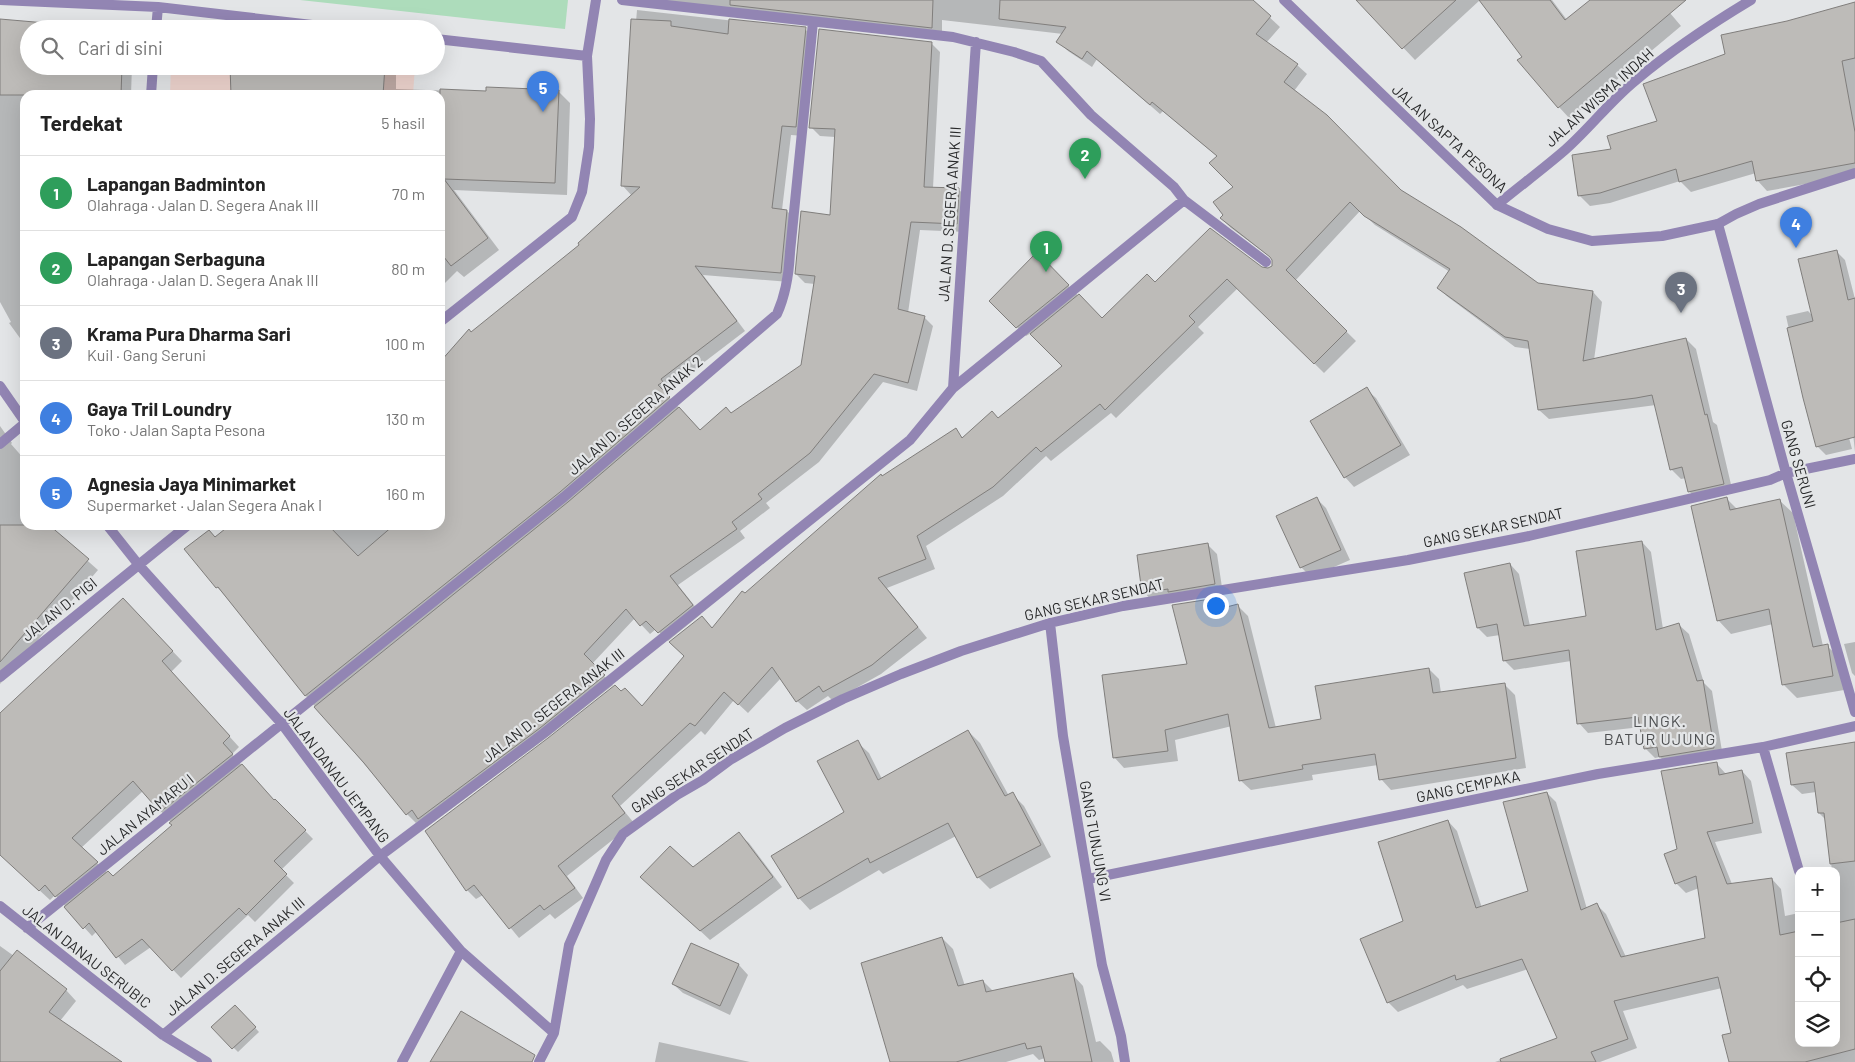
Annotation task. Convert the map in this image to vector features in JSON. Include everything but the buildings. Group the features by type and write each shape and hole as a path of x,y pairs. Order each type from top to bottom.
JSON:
{"street":[{"path":"0,0 158,7 270,20"},
{"path":"445,318 572,216 582,192 589,147 588,56 596,0"},
{"path":"622,0 953,38 976,42 1041,61 1091,115 1174,187 1184,200 1266,262"},
{"name":"JALAN SAPTA PESONA","path":"1285,0 1497,205 1548,229 1592,241 1662,236 1718,224 1759,204 1855,173"},
{"name":"JALAN WISMA INDAH","path":"1497,205 1566,149 1634,81 1704,29 1751,0"},
{"path":"157,20 158,7"},
{"name":"JALAN D. SEGERA ANAK 2","path":"282,724 564,497 777,314 783,301 789,274 813,22"},
{"path":"445,40 588,56"},
{"name":"JALAN D. SEGERA ANAK III","path":"953,388 976,42"},
{"path":"151,90 152,75"},
{"name":"JALAN D. SEGERA ANAK III","path":"163,1035 380,856 544,733 910,440 953,388 1184,200"},
{"name":"GANG SERUNI","path":"1718,224 1786,473 1855,712"},
{"path":"0,386 20,416"},
{"path":"0,444 20,427"},
{"name":"GANG SEKAR SENDAT","path":"542,1061 554,1033 569,945 606,860 623,834 676,795 703,780 730,760 842,699 961,651 1050,623 1163,598 1399,562 1529,536 1770,480 1786,473 1855,459"},
{"name":"JALAN DANAU JEMPANG","path":"111,530 138,564 282,724 380,856 461,951 554,1033"},
{"name":"JALAN D. PIGI","path":"0,677 182,530"},
{"name":"GANG TUNJUNG VI","path":"1050,623 1063,736 1102,965 1122,1036 1125,1062"},
{"name":"JALAN AYAMARU I","path":"27,928 282,724"},
{"name":"GANG CEMPAKA","path":"1088,879 1598,774 1763,747 1855,726"},
{"path":"1763,747 1798,867"},
{"name":"JALAN DANAU SERUBIC","path":"0,906 163,1035 207,1062"},
{"path":"402,1062 461,951"}],"shaded area":[{"path":"171,75 414,75 413,90 170,90"}],"green space":[{"path":"300,0 568,0 565,29"}],"place":[{"name":"Agnesia Jaya Minimarket","path":"543,112"},
{"name":"Lapangan Serbaguna","path":"1085,179"},
{"name":"Gaya Tril Loundry","path":"1796,248"},
{"name":"Lapangan Badminton","path":"1046,272"},
{"name":"Krama Pura Dharma Sari","path":"1681,313"}],"district":[{"name":"LINGK. BATUR UJUNG","path":"1660,729"}]}
